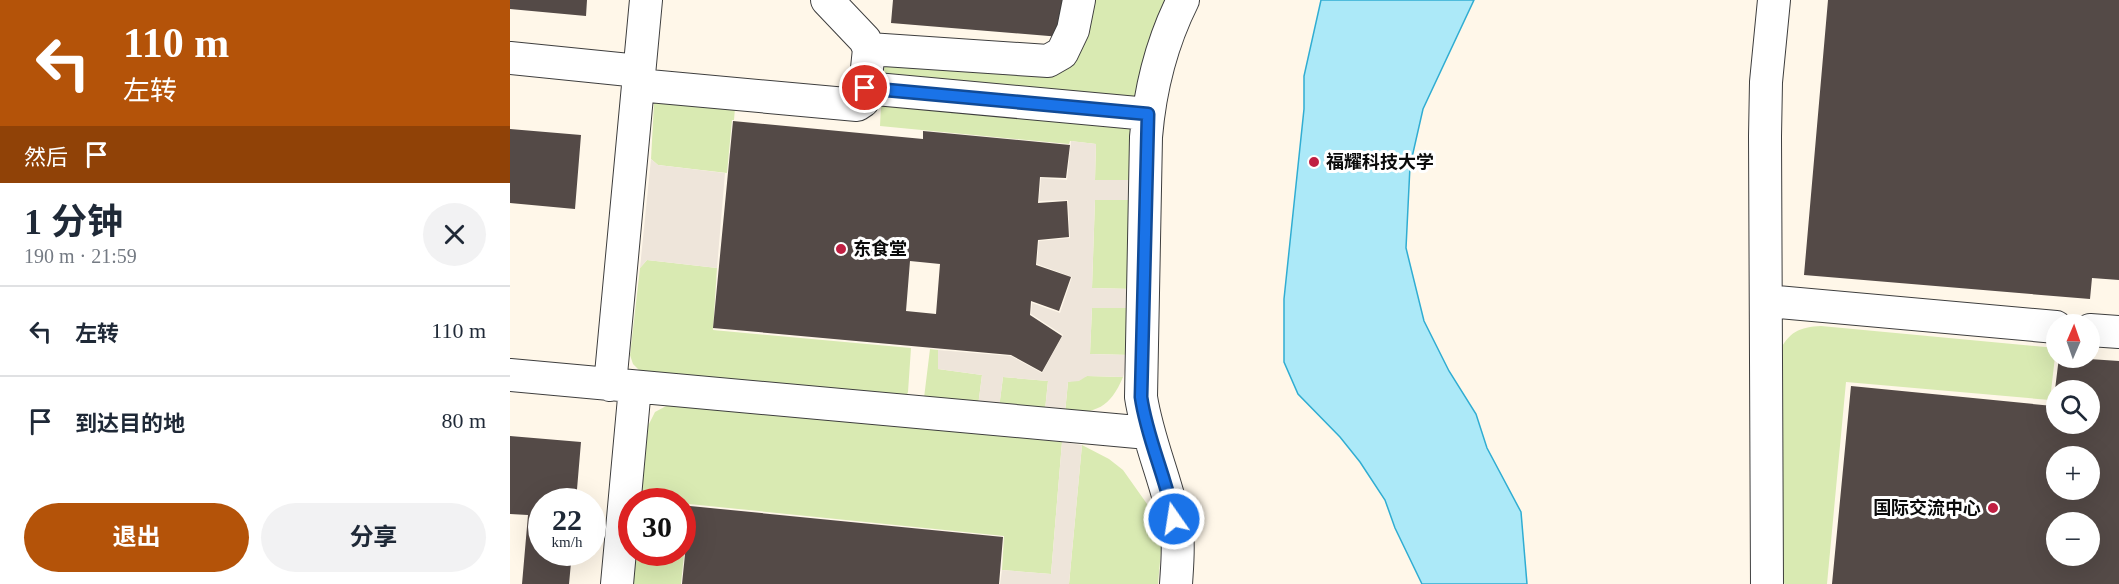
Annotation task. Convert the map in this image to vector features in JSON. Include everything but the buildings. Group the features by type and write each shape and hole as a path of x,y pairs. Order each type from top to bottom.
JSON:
{"street":[{"path":"618,584 622,386 639,78 646,0"},
{"path":"510,58 639,78 857,105 863,101 869,49 866,40 826,0"},
{"path":"869,49 1048,61 1062,53 1073,30 1079,0"},
{"path":"1176,584 1178,535 1171,502 1148,433 1141,397 1148,114 1154,77 1166,37 1183,0"},
{"path":"1767,584 1766,82 1774,0"},
{"path":"865,88 1148,114"},
{"path":"1767,301 2046,326"},
{"path":"2100,331 2119,332"},
{"path":"510,375 1148,433"}],"green space":[{"path":"1085,0 1170,0 1138,98 889,84 873,62 1036,72"},
{"path":"656,101 735,108 727,173 658,165 651,159"},
{"path":"881,105 1123,123 1132,130 1134,180 1095,180 1096,144 1070,141 1069,144 880,126"},
{"path":"1095,200 1133,200 1132,289 1092,288"},
{"path":"647,260 717,268 713,330 911,348 906,397 641,372 633,364 630,355 640,268"},
{"path":"1092,308 1131,308 1130,355 1090,354"},
{"path":"1821,326 2046,347 2046,368 2054,368 2052,380 2046,380 2046,400 1846,382 1827,584 1785,584 1782,581 1779,353 1791,335 1807,328"},
{"path":"930,349 938,350 938,369 982,375 978,406 924,398"},
{"path":"1087,376 1123,377 1113,396 1101,407 1085,412 1065,413 1068,382"},
{"path":"1003,377 1048,381 1045,410 999,408"},
{"path":"670,404 1062,442 1051,574 1002,570 1004,536 696,505 696,488 642,488 648,426 655,412"},
{"path":"1082,445 1109,459 1123,470 1152,511 1162,539 1158,584 1069,584"},
{"path":"635,566 683,566 681,584 633,584"}],"shaded area":[{"path":"1071,141 1096,144 1095,180 1134,180 1133,200 1095,200 1092,288 1132,289 1131,308 1092,308 1090,354 1130,355 1123,377 1087,376 1079,381 1068,382 1065,413 1045,410 1048,381 1003,377 999,408 978,406 982,375 938,369 938,350 1011,356 1042,373 1063,335 1031,314 1032,303 1060,313 1072,277 1037,264 1039,241 1070,238 1068,200 1039,201 1041,178 1067,180"},
{"path":"651,159 658,165 725,173 717,268 647,260 640,268"},
{"path":"1062,442 1082,445 1069,584 1000,584 1002,570 1051,574"}],"water":[{"path":"1321,0 1474,0 1423,109 1410,166 1406,248 1424,321 1449,371 1476,414 1487,448 1521,512 1527,584 1422,584 1395,528 1385,500 1340,437 1298,394 1284,362 1284,299 1304,109 1304,76"}],"place":[{"name":"福耀科技大学","path":"1314,162"},
{"name":"东食堂","path":"841,249"},
{"name":"国际交流中心","path":"1993,508"}],"route":[{"path":"865,88 1148,114 1141,397 1144,419 1171,502 1174,519"}]}
